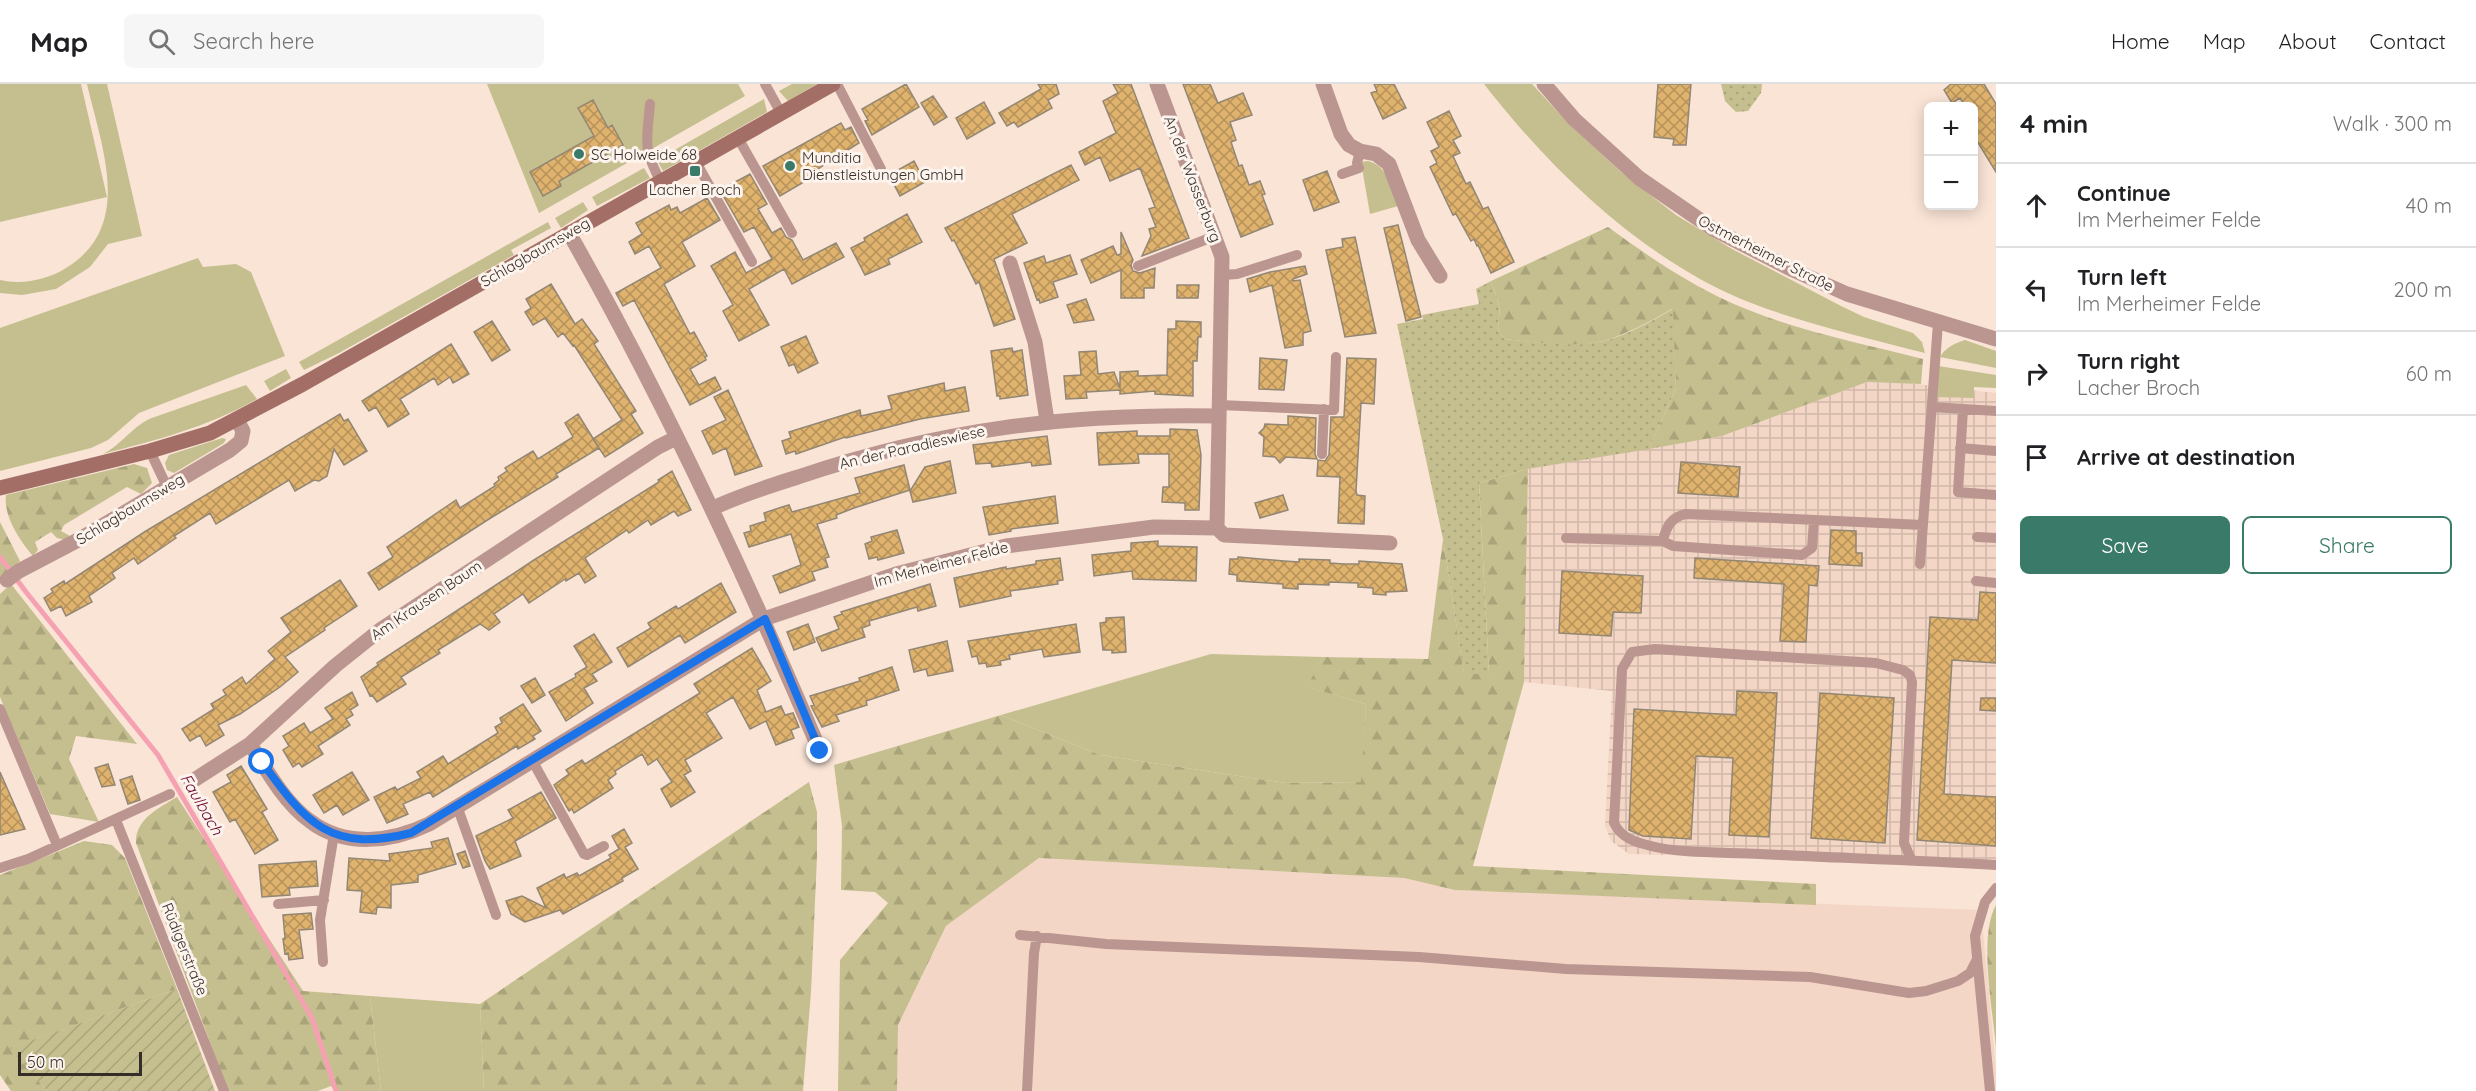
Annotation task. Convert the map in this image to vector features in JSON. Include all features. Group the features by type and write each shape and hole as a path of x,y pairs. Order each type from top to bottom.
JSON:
{"main road":[{"name":"Schlagbaumsweg","path":"0,488 150,451 210,433 237,420 835,84"}],"street":[{"name":"An der Wasserburg","path":"1157,84 1220,250 1223,275 1217,528"},
{"path":"1323,84 1341,134 1349,145 1360,151 1376,154 1389,164 1418,240 1440,276"},
{"name":"Ostmerheimer Straße","path":"1544,84 1574,119 1639,178 1713,229 1793,270 1847,294 1996,339"},
{"path":"569,233 713,508 765,619 820,751"},
{"path":"1010,263 1035,342 1047,421"},
{"name":"An der Paradieswiese","path":"713,508 790,479 883,450 970,431 1047,421 1219,410"},
{"name":"Schlagbaumsweg","path":"9,580 230,450 241,441 243,431 237,420"},
{"name":"Am Krausen Baum","path":"190,782 250,744 335,666 380,630 676,438"},
{"name":"Im Merheimer Felde","path":"250,744 292,805 311,822 334,834 361,839 386,839 411,833 765,619 896,574 1006,546 1154,527 1217,528 1224,535 1390,543"}],"lane":[{"path":"765,84 782,113"},
{"path":"835,84 881,169"},
{"path":"650,104 646,144 648,158 661,182"},
{"path":"738,138 792,233"},
{"path":"1342,174 1359,168 1357,164 1360,151"},
{"path":"696,162 752,262"},
{"path":"1138,266 1215,236"},
{"path":"1223,275 1237,274 1297,255"},
{"path":"1920,564 1938,323"},
{"path":"1219,410 1334,410 1336,357"},
{"path":"1932,407 1996,411"},
{"path":"1322,454 1324,409"},
{"path":"1963,409 1958,492 1996,495"},
{"path":"1960,448 1996,451"},
{"path":"150,451 166,487"},
{"path":"1663,541 1665,529 1676,516 1686,514 1923,525"},
{"path":"1566,538 1663,541 1673,546 1802,555 1812,548 1814,521"},
{"path":"1977,537 1996,538"},
{"path":"1976,581 1996,583"},
{"path":"1911,859 1904,843 1912,682 1910,675 1903,670 1876,663 1656,649 1632,652 1626,658 1622,669 1614,823 1618,831 1628,839 1652,846 1702,851 1911,859 1996,865"},
{"path":"0,709 57,845"},
{"path":"532,760 584,854 587,855 604,846"},
{"path":"0,868 28,859 170,794"},
{"path":"457,806 496,915"},
{"name":"Rüdigerstraße","path":"116,820 224,1091"},
{"path":"323,962 321,920 334,834"},
{"path":"1989,1091 1975,936 1985,902 1996,888"},
{"path":"278,904 324,900"},
{"path":"1020,935 1106,944 1419,957 1566,969 1810,977 1909,993 1926,991 1958,981 1970,973 1976,961"},
{"path":"1028,1091 1034,953 1037,936"}],"shaded area":[{"path":"1867,382 1908,383 1996,393 1996,864 1629,854 1611,841 1605,826 1612,691 1524,682 1528,469 1722,436"},
{"path":"1039,858 1404,878 1456,890 1981,910 1996,1069 1996,1091 897,1091 898,1025 946,926"}],"green space":[{"path":"0,84 81,84 107,197 0,222"},
{"path":"87,84 107,84 142,236 108,244 90,267 56,289 22,295 0,293 0,280 17,282 34,280 51,276 66,268 87,251 100,230 107,208 108,184 105,158"},
{"name":"SC Holweide 68","path":"487,84 738,84 745,96 539,213"},
{"path":"792,84 817,84 788,101 779,91"},
{"path":"1484,84 1532,84 1572,127 1622,173 1676,215 1732,249 1841,306 1864,317 1913,333 1922,342 1925,353 1763,308 1704,281 1633,235 1600,208 1538,148"},
{"path":"1721,84 1762,84 1761,93 1748,111 1736,112 1725,101"},
{"path":"764,99 767,112 663,171 657,160"},
{"path":"1361,162 1375,163 1384,173 1398,206 1370,214"},
{"path":"644,168 650,178 597,206 592,197"},
{"path":"583,202 588,210 561,228 555,218"},
{"path":"548,222 551,228 511,250 514,255 339,353 304,370 299,362"},
{"path":"1608,227 1675,272 1746,309 1811,331 1923,359 1921,384 1867,382 1722,436 1649,449 1676,388 1672,309 1625,333 1594,343 1572,345 1505,339 1498,327 1500,310 1491,281"},
{"path":"198,258 203,267 236,264 251,272 285,356 139,413 108,440 91,448 0,471 0,328"},
{"path":"1491,281 1500,310 1498,327 1505,339 1560,344 1593,343 1624,334 1673,309 1676,388 1649,449 1528,469 1479,483 1489,674 1464,674 1443,539 1397,324 1423,319 1422,315 1479,304 1476,289"},
{"path":"1965,340 1996,351 1996,368 1940,357 1951,346"},
{"path":"1938,366 1996,375 1996,388 1974,387 1974,398 1937,397"},
{"path":"286,369 291,378 270,391 264,381"},
{"path":"246,385 257,399 239,409 182,432 103,454 149,419"},
{"path":"222,438 226,439 224,443 174,473 167,470 165,463 169,455"},
{"path":"134,464 147,468 152,483 141,494 127,487 64,525 61,531 70,536 65,540 57,538 51,532 35,542 38,550 33,556 18,536 10,520 6,495"},
{"path":"1528,469 1524,682 1473,866 1816,884 1816,905 1455,890 1404,878 1039,858 946,926 898,1025 897,1091 838,1091 840,960 888,903 875,892 841,890 842,826 834,765 1001,715 1100,755 1286,783 1361,782 1366,704 1307,687 1323,657 1428,659 1443,539 1464,673 1489,674 1479,483"},
{"path":"0,522 20,561 0,580"},
{"path":"11,584 137,744 76,736 69,759 99,822 50,814 0,697 0,594"},
{"path":"1211,654 1323,657 1308,687 1366,704 1362,782 1286,783 1100,755 1001,715"},
{"path":"809,782 817,812 817,856 811,992 803,1091 484,1091 480,1004"},
{"path":"177,797 303,991 370,996 381,1091 335,1091 331,1086 318,1091 228,1091 136,843 139,827 149,815"},
{"path":"84,841 112,845 125,858 177,989 11,1048 47,1091 11,1091 0,1075 0,875"},
{"path":"1996,905 1996,1048 1987,954 1991,919"},
{"path":"177,989 215,1091 47,1091 10,1048"},
{"path":"370,996 480,1004 484,1091 381,1091"}],"building":[{"path":"906,84 919,107 872,135 862,109"},
{"path":"1038,84 1056,84 1059,94 1048,100 1052,108 1018,127 1014,122 1007,126 999,113 1041,89"},
{"path":"1113,84 1131,84 1189,238 1142,256 1151,236 1149,229 1156,227 1149,209 1155,207 1140,168 1110,181 1100,157 1085,165 1079,152 1116,133 1103,101 1118,93"},
{"path":"1183,84 1210,84 1218,103 1243,93 1252,115 1230,122 1236,140 1231,142 1239,166 1242,165 1249,185 1260,181 1265,194 1262,195 1273,224 1241,237"},
{"path":"1374,84 1394,84 1406,108 1383,119 1371,93 1377,91"},
{"path":"1658,84 1691,84 1686,145 1673,145 1674,139 1654,137"},
{"path":"1951,84 1984,84 1996,104 1996,172 1978,143 1978,102 1962,102 1960,98 1951,102 1944,90"},
{"path":"933,96 947,117 934,125 921,103"},
{"path":"593,100 608,128 612,125 623,145 559,181 561,186 543,196 530,172 594,136 578,108"},
{"path":"984,102 995,123 967,139 956,118"},
{"path":"1449,111 1461,136 1453,140 1460,153 1453,156 1466,184 1470,182 1483,209 1488,207 1514,262 1491,273 1478,245 1474,239 1471,241 1456,214 1453,215 1430,167 1437,163 1431,151 1439,147 1427,122"},
{"path":"841,123 845,130 851,127 859,143 819,168 821,172 780,196 763,166"},
{"path":"914,161 925,182 900,196 889,175"},
{"path":"1071,165 1079,180 1012,214 1027,243 994,259 1015,319 994,326 979,282 976,284 954,240 952,241 945,228"},
{"path":"1327,171 1339,202 1314,211 1303,180"},
{"path":"750,174 767,204 758,209 772,233 781,228 786,237 792,240 803,260 836,243 844,257 792,284 784,269 749,289 769,325 739,341 723,311 733,305 711,266 735,252 746,273 772,259 754,227 744,232 720,190"},
{"path":"707,198 720,220 682,242 695,266 664,284 690,334 694,332 707,356 706,360 690,369 699,385 715,377 721,389 690,405 634,300 623,306 616,293 661,268 649,246 635,254 629,242 642,234 636,223 669,205 671,210 677,207 680,213"},
{"path":"907,214 922,242 888,259 890,264 865,275 851,248 865,241 864,238"},
{"path":"1398,225 1421,317 1406,321 1384,228"},
{"path":"1121,232 1133,260 1131,265 1133,271 1140,273 1155,268 1154,288 1144,288 1144,298 1121,298 1121,270 1091,283 1081,260 1113,246 1117,255 1121,254"},
{"path":"1355,237 1376,333 1345,337 1326,250 1343,247 1342,239"},
{"path":"1070,255 1077,274 1053,282 1058,297 1040,303 1024,263 1044,256 1046,263"},
{"path":"1305,266 1307,274 1293,281 1300,280 1311,331 1303,333 1303,345 1285,348 1272,285 1250,292 1247,279 1270,272"},
{"path":"551,284 575,324 582,319 598,341 594,344 636,411 631,414 643,433 605,457 593,439 622,420 574,345 563,333 558,337 545,318 533,325 525,312 531,308 526,299"},
{"path":"1177,285 1199,285 1198,298 1177,298"},
{"path":"1086,299 1094,320 1074,323 1067,305"},
{"path":"492,321 510,350 492,361 474,332"},
{"path":"1176,321 1201,322 1197,361 1193,361 1193,396 1155,394 1155,391 1120,394 1120,390 1086,392 1087,398 1066,399 1064,376 1081,375 1079,352 1096,351 1098,374 1114,372 1120,388 1120,372 1138,371 1138,376 1167,375 1168,329 1176,329"},
{"path":"806,336 818,363 798,373 794,364 789,366 781,347"},
{"path":"451,344 469,374 453,383 450,377 438,385 434,378 400,399 409,414 388,427 376,407 369,411 362,401"},
{"path":"1012,348 1013,352 1022,350 1028,395 1000,399 1000,396 997,396 991,351"},
{"path":"1260,358 1287,360 1284,390 1259,389"},
{"path":"1347,358 1376,359 1374,404 1361,403 1356,491 1357,495 1365,496 1364,524 1338,523 1340,477 1317,476 1318,460 1325,461 1329,455 1331,417 1344,417"},
{"path":"944,383 945,391 965,387 969,411 920,419 845,437 796,454 795,451 786,454 782,441 791,438 789,432 860,410 861,416 892,409 888,396"},
{"path":"728,390 762,466 735,475 726,448 713,454 702,431 726,420 714,397"},
{"path":"340,414 344,421 348,419 367,451 344,465 334,449 327,476 319,481 314,480 295,491 289,480 216,524 210,513 174,536 176,538 138,564 134,558 112,573 115,578 89,596 92,602 66,616 61,606 51,611 44,598 53,592 51,589 64,581 65,584 146,531"},
{"path":"578,414 599,448 556,474 558,477 379,590 368,573 393,557 387,547 456,500 460,508 495,486 494,484 499,480 498,477 507,471 505,468 533,451 538,459 573,437 565,423"},
{"path":"1288,416 1316,418 1315,454 1317,459 1286,457 1280,463 1275,457 1263,456 1264,437 1259,433 1265,424 1288,425"},
{"path":"1170,429 1197,430 1201,455 1199,510 1185,510 1185,503 1162,502 1163,487 1169,487 1169,454 1138,454 1139,463 1099,465 1097,433 1137,431 1137,436 1170,436"},
{"path":"1047,436 1051,464 1032,466 1031,462 992,467 991,463 976,464 973,445"},
{"path":"950,461 956,493 913,502 910,491 925,467"},
{"path":"1681,462 1740,467 1738,497 1678,493"},
{"path":"904,465 910,490 854,508 836,515 837,518 817,524 829,557 825,558 828,567 812,572 815,580 780,593 773,576 801,565 791,534 749,547 744,533 751,531 750,526 766,521 764,513 782,507 789,505 792,512 860,493 855,478"},
{"path":"672,471 691,510 678,516 674,511 651,525 648,520 629,533 627,530 585,558 596,576 585,583 579,573 566,581 565,579 529,603 523,594 494,614 500,622 489,630 480,624 438,650 440,653 401,677 406,684 377,702 372,695 370,696 361,677 378,665 377,663 534,560 659,482 658,480"},
{"path":"1283,495 1288,510 1260,518 1255,503"},
{"path":"1055,496 1058,523 1011,529 1011,531 989,535 983,507"},
{"path":"897,530 904,553 878,560 877,557 869,559 865,544 872,541 871,537"},
{"path":"1831,530 1856,531 1856,553 1862,553 1862,566 1829,564"},
{"path":"1158,541 1158,546 1197,547 1196,581 1133,579 1132,571 1094,576 1092,555 1131,551 1131,543"},
{"path":"1238,557 1299,562 1299,559 1330,560 1330,563 1344,564 1359,564 1359,561 1402,564 1407,591 1386,592 1386,595 1373,594 1373,588 1358,587 1358,583 1298,584 1298,589 1283,588 1283,584 1237,581 1237,575 1229,574 1230,559 1238,559"},
{"path":"1060,558 1063,580 1057,581 1058,584 1010,591 1011,596 960,607 954,578"},
{"path":"1695,558 1819,566 1817,586 1809,585 1806,642 1780,641 1784,584 1694,578"},
{"path":"1562,571 1643,576 1641,613 1613,612 1611,636 1559,633"},
{"path":"340,580 357,606 285,657 298,672 240,714 218,725 224,735 206,746 200,735 190,741 182,729 214,709 211,704 226,695 223,690 242,677 246,684 275,659 268,651 291,632 281,618"},
{"path":"721,583 736,612 685,643 680,635 628,667 617,648 651,628 648,623 676,606 678,609"},
{"path":"930,584 936,606 918,611 917,607 869,621 870,625 862,628 865,637 822,651 816,638 839,629 834,617 842,614 841,612"},
{"path":"1980,592 1996,593 1996,663 1952,660 1944,794 1996,797 1996,846 1917,840 1930,617 1978,620"},
{"path":"1124,617 1126,652 1112,653 1112,650 1103,650 1100,623 1106,622 1106,618"},
{"path":"808,624 815,642 794,650 787,632"},
{"path":"1076,624 1080,652 1044,657 1042,649 1009,655 1010,659 1000,661 1001,665 987,667 986,663 979,664 977,656 972,657 968,641"},
{"path":"594,634 612,662 592,674 597,681 584,688 593,703 566,721 549,692 576,677 575,674 587,667 574,646"},
{"path":"947,641 953,671 928,676 926,669 914,672 909,650"},
{"path":"752,648 771,681 757,690 766,712 781,706 785,715 793,713 799,727 791,730 794,738 776,745 766,721 750,729 733,697 706,713 722,738 685,760 691,771 684,775 695,792 671,807 661,789 672,782 657,759 648,765 642,754 615,771 616,774 608,780 613,788 574,813 572,809 569,811 554,785 569,774 566,770 582,760 585,764 700,693 694,684"},
{"path":"892,667 899,690 866,701 867,705 836,715 839,721 822,727 811,706 814,705 810,696 860,681 859,678"},
{"path":"535,678 545,695 532,703 521,686"},
{"path":"1737,691 1777,693 1769,837 1729,835 1733,758 1696,756 1691,839 1643,836 1629,830 1634,709 1736,715"},
{"path":"352,692 358,705 350,710 353,715 346,719 350,725 318,746 323,754 302,767 299,763 293,767 283,750 289,746 283,736 304,723 310,733 333,719 325,708"},
{"path":"1820,693 1894,698 1885,843 1811,838"},
{"path":"1981,698 1996,698 1996,711 1980,710"},
{"path":"523,704 541,731 533,736 535,739 518,749 517,746 433,797 430,792 403,804 408,814 387,823 374,797 395,787 397,790 421,778 417,772 443,756 448,764 498,733 495,727 502,723 500,718"},
{"path":"108,764 115,785 102,787 95,768"},
{"path":"241,766 267,809 262,812 278,840 255,854 235,819 230,822 213,792 231,782 227,775"},
{"path":"0,772 25,829 0,835"},
{"path":"352,772 369,800 343,815 337,805 324,813 313,795"},
{"path":"132,776 140,800 128,804 120,780"},
{"path":"541,792 556,818 515,841 521,856 490,869 476,836 513,818 508,810"},
{"path":"624,829 632,843 625,847 638,869 622,878 623,881 563,914 560,910 525,922 511,914 506,901 522,896 546,908 537,888 564,874 566,878 577,873 579,876 611,858 609,855 619,849 612,836"},
{"path":"448,838 456,864 418,875 418,882 391,885 391,908 377,907 376,914 360,912 362,891 347,890 349,858 390,861 389,854 433,848 431,842"},
{"path":"465,851 470,866 463,868 457,854"},
{"path":"316,861 318,886 289,888 290,895 262,897 259,865"},
{"path":"311,913 313,929 299,930 303,958 289,960 288,953 285,954 283,939 285,938 283,915"}],"waterway":[{"name":"Faulbach","path":"0,557 158,755 312,1018 336,1091"}],"place":[{"name":"SC Holweide 68","path":"579,154"},
{"name":"Munditia Dienstleistungen GmbH","path":"790,166"},
{"name":"Lacher Broch","path":"695,171"}],"route":[{"path":"262,762 292,805 311,822 334,834 361,839 386,839 411,833 765,619 820,751"}]}
